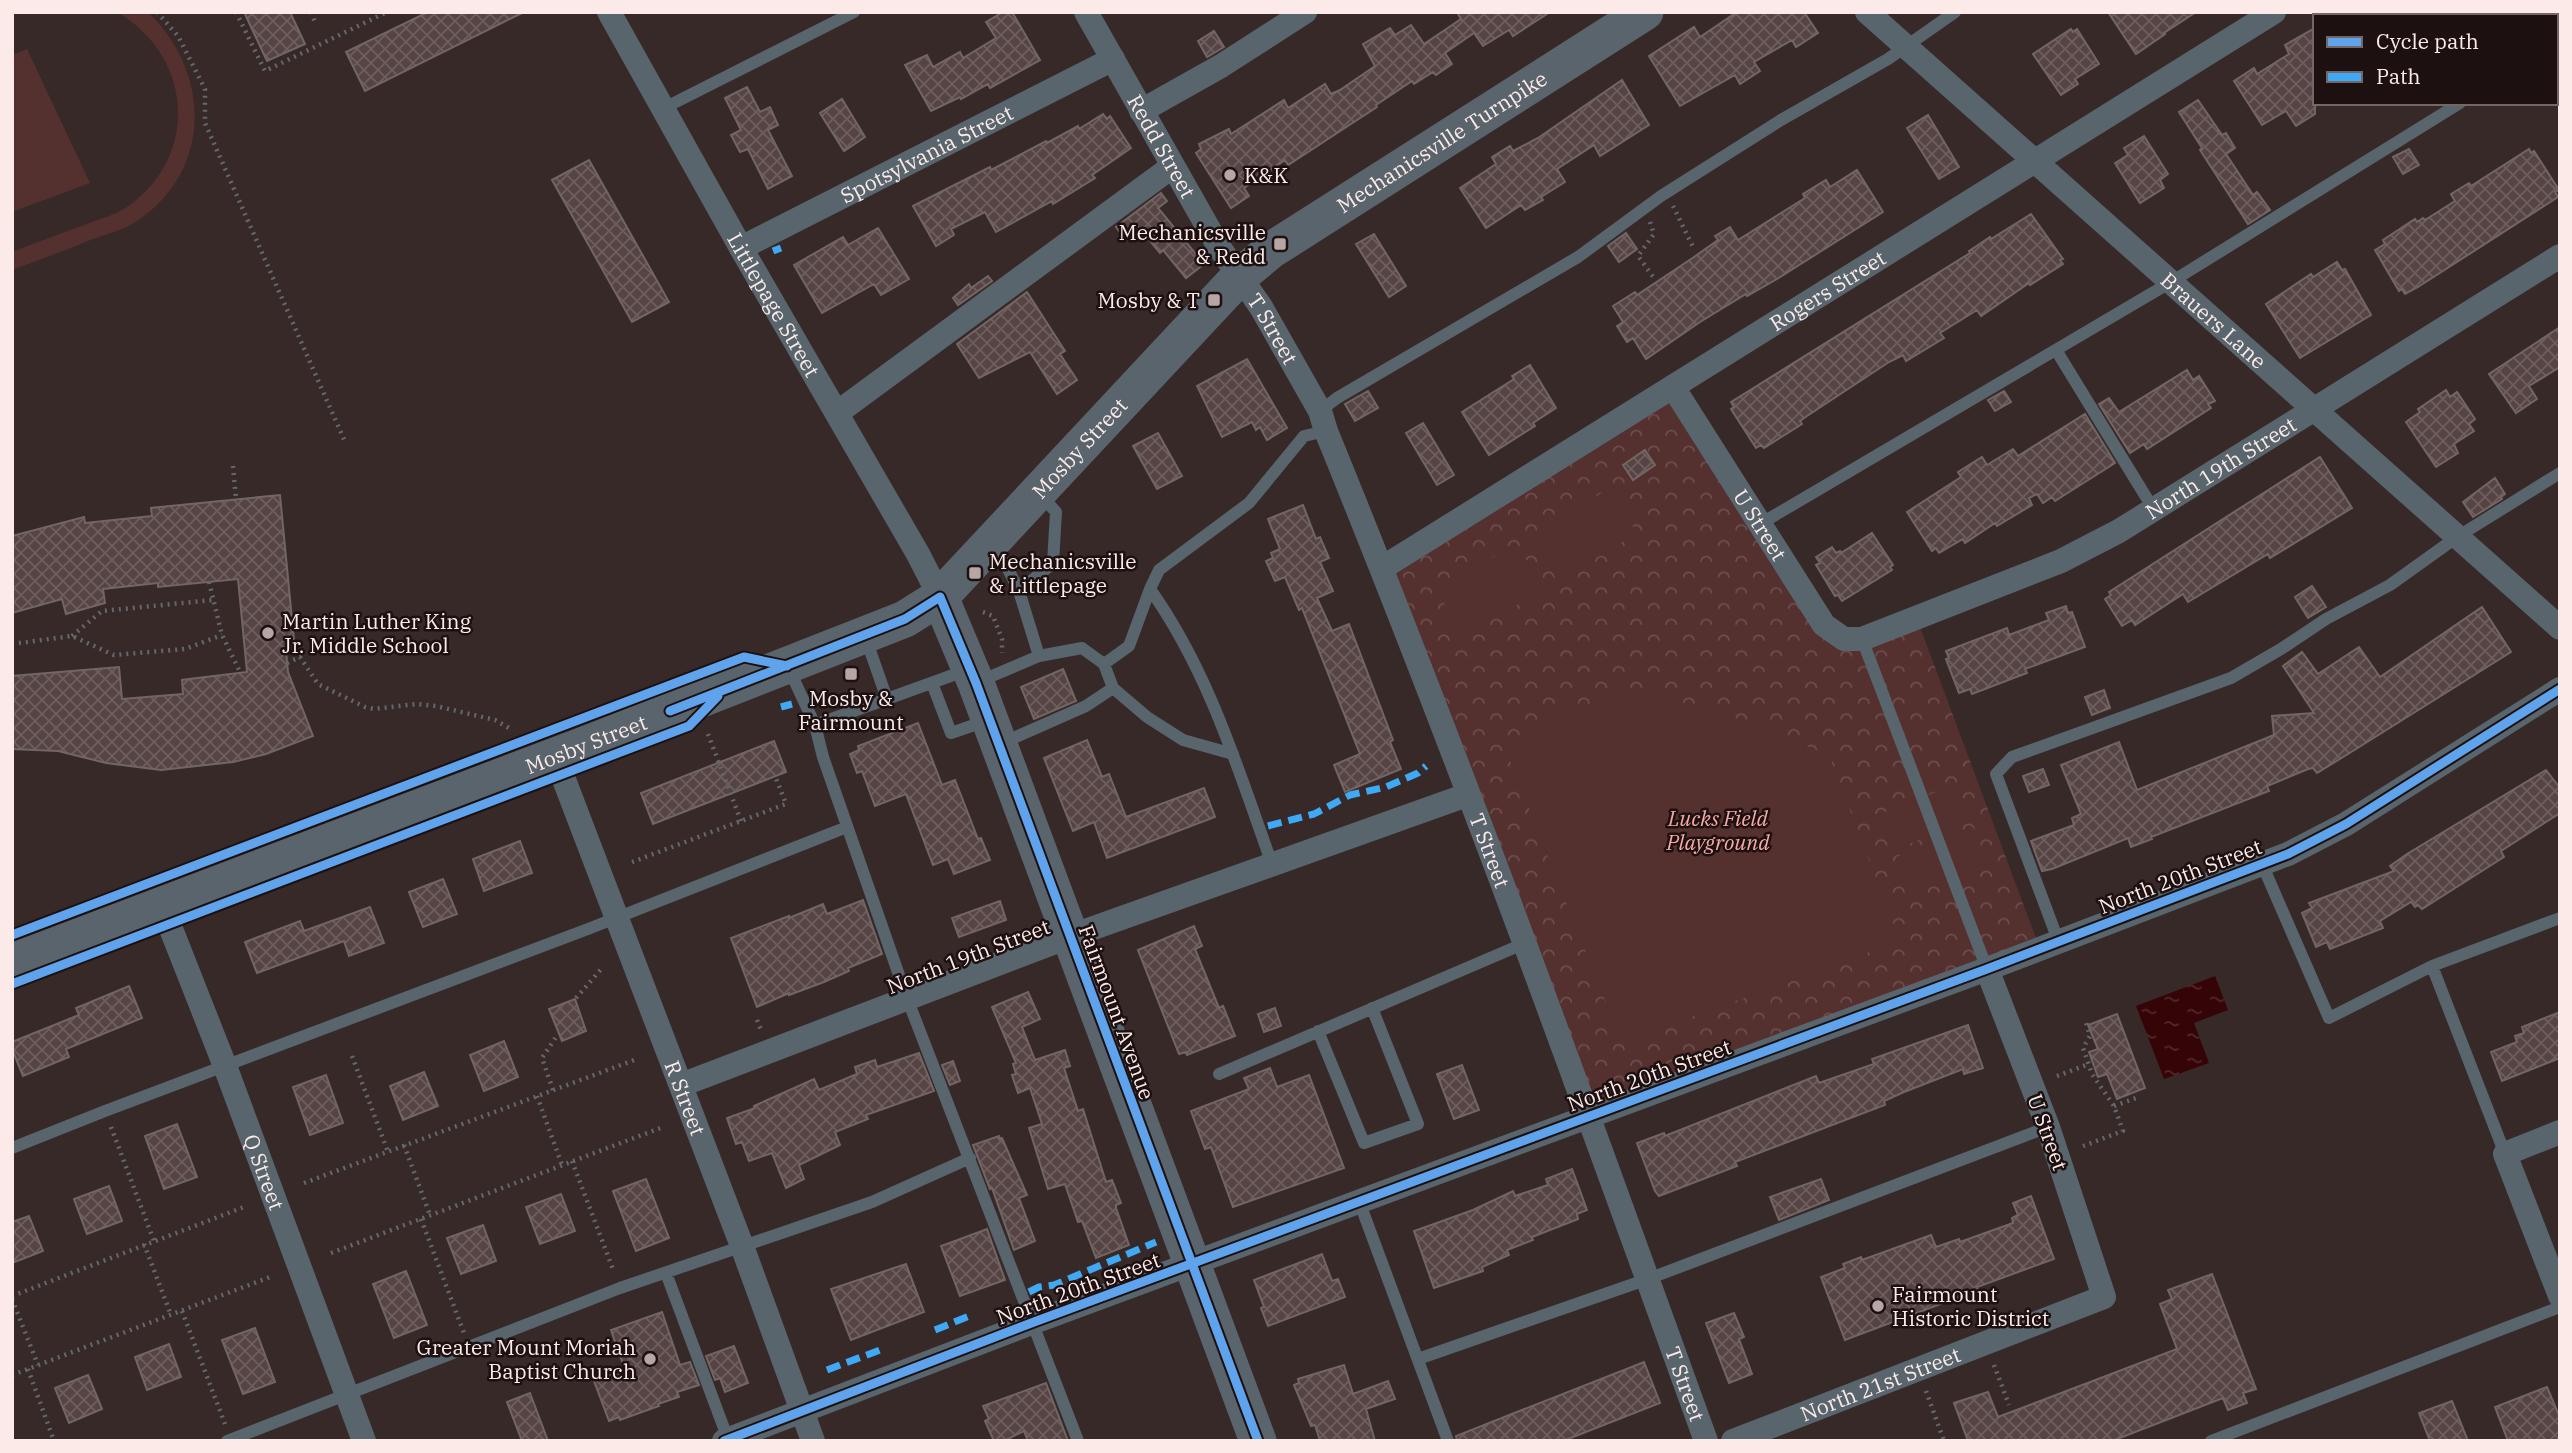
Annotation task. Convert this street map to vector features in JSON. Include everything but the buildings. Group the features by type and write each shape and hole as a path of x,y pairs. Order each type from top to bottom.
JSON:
{"main road":[{"name":"Mechanicsville Turnpike","path":"1240,276 1298,232 1646,12"},
{"name":"Mosby Street","path":"12,962 555,756 905,619 940,597 1240,276"},
{"name":"Fairmount Avenue","path":"940,597 983,668 994,732 1258,1441"}],"street":[{"name":"Littlepage Street","path":"609,12 940,597"},
{"name":"Redd Street","path":"1086,12 1219,247 1240,276"},
{"path":"1141,111 1221,66 1305,12"},
{"name":"Brauers Lane","path":"1867,12 2560,628"},
{"name":"Rogers Street","path":"1382,568 2274,12"},
{"name":"Spotsylvania Street","path":"741,248 1113,59"},
{"path":"837,413 1173,166"},
{"name":"North 19th Street","path":"1862,639 2061,561 2154,510 2560,256"},
{"name":"T Street","path":"1240,276 1261,307 1323,421 1382,568 1588,1116 1706,1441"},
{"name":"U Street","path":"1673,387 1824,625 1844,639 1862,639"},
{"name":"North 20th Street","path":"726,1440 1034,1322 1987,969 2288,854 2346,824 2560,689"},
{"name":"R Street","path":"555,756 742,1246 813,1441"},
{"name":"North 19th Street","path":"681,1085 1071,936 1467,794"},
{"name":"Q Street","path":"162,906 225,1066 364,1441"},
{"name":"U Street","path":"1987,969 2048,1127 2104,1297"},
{"path":"2560,1132 2505,1154 2560,1296"},
{"name":"North 21st Street","path":"1733,1441 2104,1297"}],"lane":[{"path":"664,108 854,12"},
{"path":"1104,664 1129,646 1159,570 1249,503 1304,436 1323,421 1338,398 1578,257 1666,193 1906,47 1955,12"},
{"path":"1760,524 2171,282 2457,105"},
{"path":"2056,350 2154,510"},
{"path":"2058,940 1996,774 2012,757 2231,678 2326,619 2390,585 2457,537 2560,473"},
{"path":"1019,591 1053,563 1056,512 1037,491"},
{"path":"993,539 1019,591 1039,656"},
{"path":"1150,589 1207,686 1272,864"},
{"path":"864,636 887,699"},
{"path":"1862,639 1987,969"},
{"path":"815,725 932,683 983,668 1082,648 1104,664 1113,688 1147,716 1183,740 1233,754"},
{"path":"787,666 815,725 823,757 907,998 1078,1441"},
{"path":"932,683 951,733 994,732 1086,706 1113,688"},
{"path":"12,1148 847,827"},
{"path":"2262,864 2329,1018 2432,966 2560,918"},
{"path":"1219,1074 1523,944"},
{"path":"2432,966 2505,1154"},
{"path":"1318,1031 1364,1143 1418,1124 1372,1008"},
{"path":"1419,1359 1648,1279 2048,1127"},
{"path":"229,1440 620,1288 872,1202 970,1158"},
{"path":"1359,1201 1448,1441"},
{"path":"666,1273 726,1440"},
{"path":"2211,1441 2560,1307"}],"path":[{"path":"157,12 178,36 205,89 205,123 346,444"},
{"path":"236,12 265,71 387,12"},
{"path":"311,12 315,22"},
{"path":"1666,193 1694,248"},
{"path":"1648,215 1654,234 1636,254 1654,278"},
{"path":"233,466 236,499"},
{"path":"209,582 222,635 240,672"},
{"path":"12,645 72,636 102,611 213,600"},
{"path":"983,612 993,617 1002,639 983,668"},
{"path":"72,636 114,655 185,649 222,635"},
{"path":"287,663 300,657 318,684 365,707 374,709 416,704 436,706 495,720 509,728"},
{"path":"708,734 741,821"},
{"path":"632,862 786,804 775,776"},
{"path":"576,998 603,967"},
{"path":"2082,1146 2123,1131 2115,1106 2092,1074 2083,1048 2090,1036 2085,1019"},
{"path":"553,1090 542,1058 558,1034"},
{"path":"352,1056 388,1152"},
{"path":"304,1183 637,1059"},
{"path":"2057,1076 2089,1064"},
{"path":"537,1096 562,1165"},
{"path":"2115,1106 2136,1098"},
{"path":"105,1111 154,1241"},
{"path":"331,1253 663,1127"},
{"path":"404,1145 430,1215"},
{"path":"572,1161 620,1288"},
{"path":"38,1365 12,1297 144,1244 244,1208"},
{"path":"421,1219 469,1346"},
{"path":"144,1244 161,1279 171,1315"},
{"path":"12,1375 270,1277"},
{"path":"182,1311 229,1440"},
{"path":"1994,1365 2009,1405"},
{"path":"28,1369 54,1441"},
{"path":"1926,1391 1944,1441"}],"green space":[{"path":"117,12 148,12 169,36 184,63 192,91 195,120 190,148 180,175 162,200 132,224 12,270 12,252 122,210 151,186 167,161 176,134 178,107 173,80 161,54 142,31"},
{"path":"27,49 90,183 12,212 12,55"},
{"name":"Lucks Field Playground","path":"1671,388 1834,640 1916,616 2040,949 1587,1117 1380,568"},
{"path":"1610,488 1637,533 1558,581 1530,536"},
{"path":"1516,543 1544,589 1462,638 1438,591"},
{"path":"1642,694 1715,710 1829,755 1900,941 1631,1039 1619,1035 1505,748 1569,711 1602,700"},
{"path":"1957,784 1971,820 1893,850 1880,814"},
{"path":"1973,827 1987,863 1910,893 1896,857"}],"water":[{"path":"2215,976 2228,1010 2194,1023 2209,1063 2164,1079 2136,1006"}],"marked path":[{"path":"773,251 781,248"},
{"path":"781,707 792,704"},
{"path":"1268,826 1314,814 1350,795 1386,787 1418,773 1426,766"},
{"path":"1029,1292 1039,1287 1054,1285 1156,1242"},
{"path":"935,1330 969,1316"},
{"path":"827,1370 880,1350"}],"cycle path":[{"path":"670,711 905,619 940,597 976,683 1258,1441"},
{"path":"12,935 744,657 787,666"},
{"path":"724,1441 1034,1322 1987,969 2288,854 2346,824 2560,689"},
{"path":"12,984 689,726 718,696"}],"place":[{"name":"K&K","path":"1230,175"},
{"name":"Mechanicsville & Redd","path":"1280,244"},
{"name":"Mosby & T","path":"1214,300"},
{"name":"Mechanicsville & Littlepage","path":"975,573"},
{"name":"Martin Luther King Jr. Middle School","path":"268,633"},
{"name":"Mosby & Fairmount","path":"851,674"},
{"name":"Fairmount Historic District","path":"1878,1306"},
{"name":"Greater Mount Moriah Baptist Church","path":"650,1359"}]}
